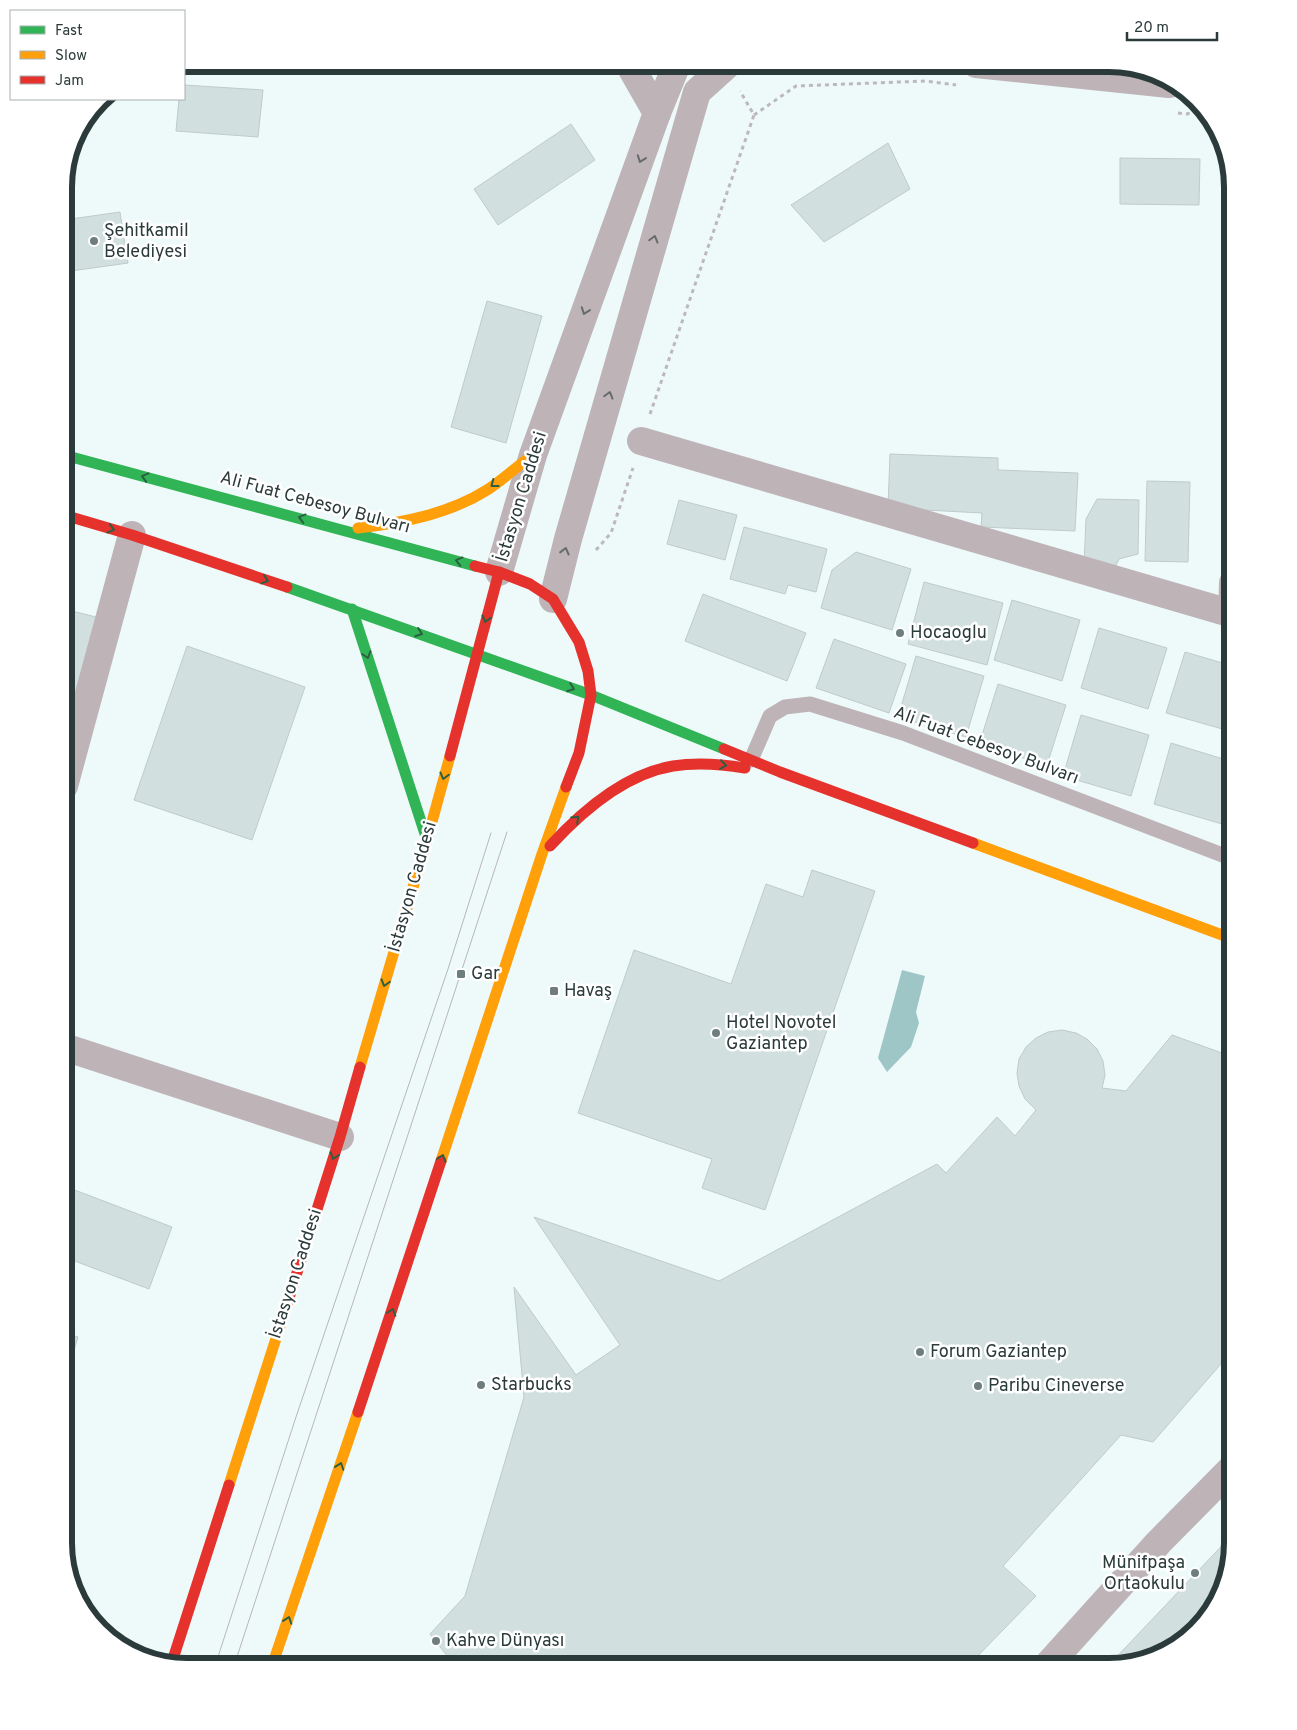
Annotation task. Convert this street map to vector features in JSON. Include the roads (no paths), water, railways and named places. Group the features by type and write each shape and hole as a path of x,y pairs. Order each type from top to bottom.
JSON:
{"street":[{"path":"634,72 657,113"},
{"name":"İstasyon Caddesi","path":"174,1657 340,1138 427,840 476,654 533,454 657,113 674,73"},
{"path":"1062,73 1156,83"},
{"path":"275,1658 542,854 579,752 591,695 588,671 579,642 552,598 697,92 732,75"},
{"path":"641,441 1224,612"},
{"path":"345,530 385,526 433,514 481,493 533,454"},
{"name":"Ali Fuat Cebesoy Bulvarı","path":"73,457 499,572 530,584 552,598"},
{"path":"73,518 352,609 591,695 780,772 1224,936"},
{"path":"73,754 132,536"},
{"path":"352,609 427,840"},
{"path":"542,854 562,832 600,800 634,780 663,768 712,764 780,772"},
{"path":"72,1050 340,1138"},
{"path":"1054,1658 1159,1542 1224,1476"}],"lane":[{"name":"Ali Fuat Cebesoy Bulvarı","path":"751,760 770,716 785,707 810,704 903,733 1224,856"}],"water":[{"path":"902,970 925,976 916,1012 919,1023 911,1047 887,1072 878,1058"}],"tram line":[{"path":"237,1658 507,832"},
{"path":"218,1658 296,1417 448,969 491,833"}],"place":[{"name":"Şehitkamil Belediyesi","path":"94,241"},
{"name":"Hocaoglu","path":"900,633"},
{"name":"Gar","path":"461,974"},
{"name":"Havaş","path":"554,991"},
{"name":"Hotel Novotel Gaziantep","path":"716,1033"},
{"name":"Forum Gaziantep","path":"920,1352"},
{"name":"Starbucks","path":"481,1385"},
{"name":"Paribu Cineverse","path":"978,1386"},
{"name":"Münifpaşa Ortaokulu","path":"1195,1573"},
{"name":"Kahve Dünyası","path":"436,1641"}]}
